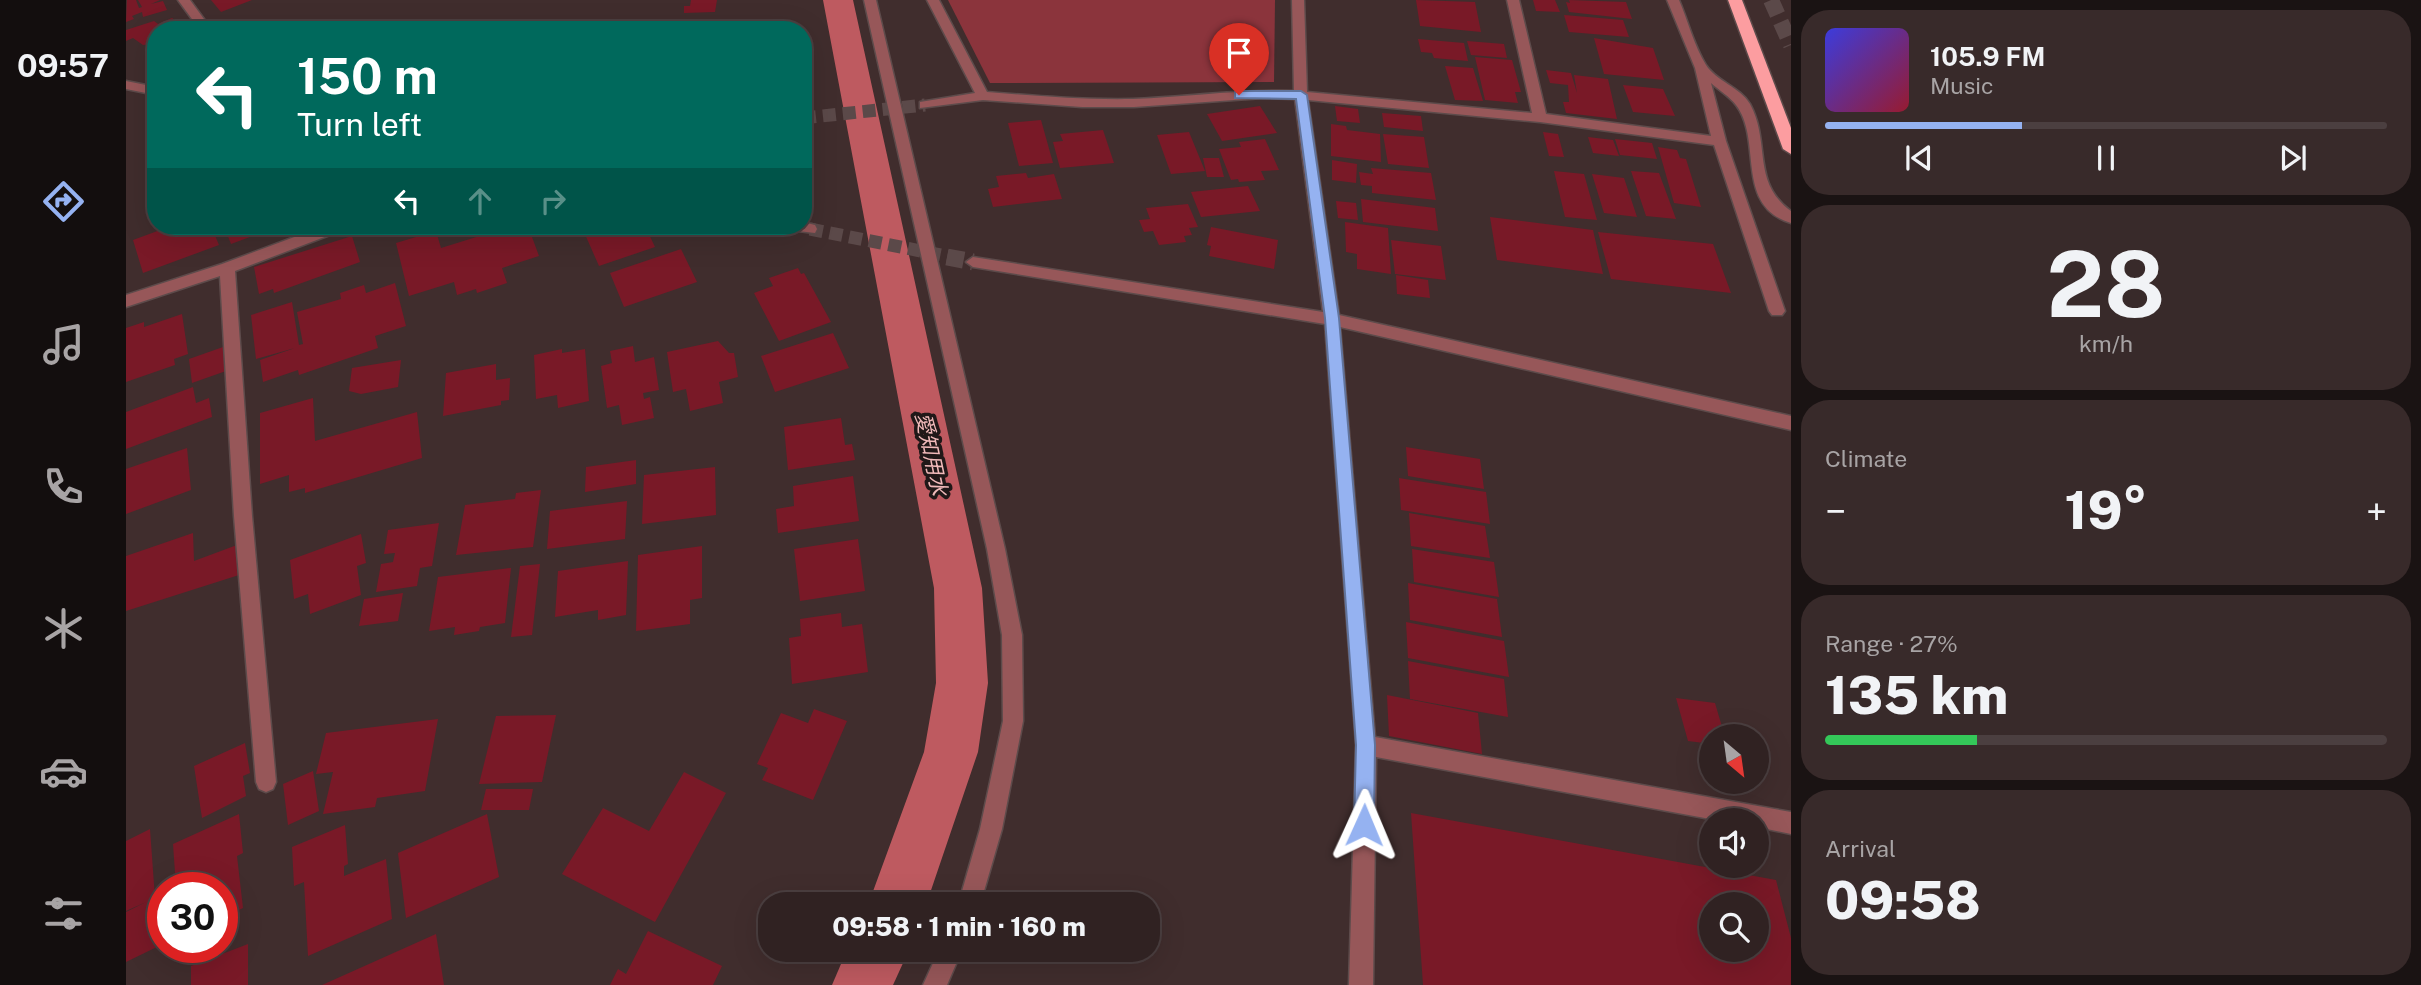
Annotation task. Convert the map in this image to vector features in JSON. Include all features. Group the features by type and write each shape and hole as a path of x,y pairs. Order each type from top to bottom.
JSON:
{"highway":[{"path":"1735,0 1791,149"}],"street":[{"path":"184,0 199,21"},
{"path":"870,0 993,536 1012,635 1013,721 991,829 973,892"},
{"path":"933,0 983,96"},
{"path":"1298,0 1301,95 1332,318 1366,745 1361,985"},
{"path":"1513,0 1540,118"},
{"path":"1673,0 1700,68 1719,141 1777,311"},
{"path":"1700,68 1743,104 1752,129 1762,189 1772,204 1791,218"},
{"path":"126,85 147,89"},
{"path":"925,105 983,96 1082,103 1133,103 1264,94 1301,95 1540,118 1719,141"},
{"path":"126,301 227,268 314,235"},
{"path":"973,262 1332,318 1791,423"},
{"path":"227,268 243,516 266,782"},
{"path":"1366,745 1791,823"},
{"path":"935,985 946,962"}],"shaded area":[{"path":"948,0 1275,0 1274,82 990,83"}],"building":[{"path":"127,0 136,0 139,8 142,7 138,0 160,0 151,4 163,1 167,10 143,17 142,12 126,22"},
{"path":"211,0 252,0 221,12"},
{"path":"691,0 717,0 715,12 684,13 684,6 690,6"},
{"path":"1416,0 1475,2 1481,32 1420,26"},
{"path":"1533,0 1555,0 1560,12 1536,11"},
{"path":"1569,0 1626,2 1632,19 1569,12 1566,2 1570,3"},
{"path":"1564,15 1623,20 1629,37 1569,32"},
{"path":"147,23 147,45 133,38 126,41 126,30"},
{"path":"1594,38 1653,48 1664,80 1604,74"},
{"path":"1418,39 1464,43 1468,61 1434,58 1432,53 1421,52"},
{"path":"1467,41 1504,44 1507,58 1471,55"},
{"path":"1475,57 1512,60 1521,92 1515,92 1518,103 1485,100"},
{"path":"1445,66 1473,68 1483,101 1455,100"},
{"path":"1546,70 1571,73 1577,93 1574,75 1608,79 1617,119 1566,113 1563,102 1569,102 1568,85 1550,83"},
{"path":"1623,85 1663,89 1675,116 1633,112"},
{"path":"1260,106 1277,133 1222,141 1207,114"},
{"path":"1335,106 1358,109 1360,123 1337,121"},
{"path":"1382,113 1421,116 1423,131 1384,127"},
{"path":"1041,120 1053,163 1019,166 1008,123"},
{"path":"1331,124 1346,126 1347,130 1380,134 1381,162 1331,156"},
{"path":"1103,130 1114,163 1060,168 1053,142 1063,141 1060,134"},
{"path":"1189,132 1205,171 1171,174 1157,135"},
{"path":"1543,132 1558,134 1564,157 1549,156"},
{"path":"1383,134 1424,137 1429,168 1388,164"},
{"path":"1588,137 1613,140 1619,156 1593,153"},
{"path":"1265,139 1279,170 1261,171 1265,180 1231,180 1219,149 1241,147 1239,142"},
{"path":"1615,139 1652,143 1657,159 1620,155"},
{"path":"1658,147 1677,150 1680,158 1686,159 1701,207 1674,203"},
{"path":"1203,158 1219,158 1224,177 1207,177"},
{"path":"1332,160 1357,164 1356,183 1332,180"},
{"path":"1371,168 1431,173 1436,200 1372,193 1372,186 1361,185 1359,172 1373,174"},
{"path":"1554,171 1584,174 1597,220 1565,217"},
{"path":"1631,171 1659,173 1676,219 1646,216"},
{"path":"1026,173 1028,178 1054,174 1062,199 993,207 988,189 999,187 996,176"},
{"path":"1592,174 1624,178 1637,217 1604,213"},
{"path":"1248,186 1260,211 1201,217 1191,192"},
{"path":"1361,199 1435,208 1438,231 1363,222"},
{"path":"1336,201 1356,203 1358,220 1338,218"},
{"path":"1188,204 1198,227 1189,228 1192,235 1184,236 1186,242 1159,245 1153,231 1144,232 1139,220 1150,219 1146,208"},
{"path":"1490,217 1593,230 1603,274 1497,260"},
{"path":"1345,222 1388,228 1391,274 1357,269 1357,254 1346,252"},
{"path":"1211,227 1278,240 1274,269 1209,256 1211,246 1207,245"},
{"path":"1598,232 1713,244 1731,293 1611,279"},
{"path":"147,235 215,235 219,245 143,273 133,240"},
{"path":"228,235 256,235 231,244"},
{"path":"423,235 437,235 441,248 483,235 531,235 539,256 502,268 507,283 477,293 476,289 457,295 454,282 409,296 396,243"},
{"path":"585,235 649,235 655,247 599,266"},
{"path":"352,236 360,262 274,293 273,289 259,294 254,267"},
{"path":"1391,240 1441,246 1446,280 1395,274"},
{"path":"681,249 697,282 624,307 610,273"},
{"path":"798,268 801,274 804,273 831,322 779,341 754,293 773,286 769,278"},
{"path":"1396,275 1428,280 1430,298 1397,294"},
{"path":"395,283 406,326 375,336 378,348 299,375 298,370 263,382 260,360 295,348 256,359 251,315 292,302 299,345 303,344 297,312 341,299 340,293 364,285 366,293"},
{"path":"182,314 188,354 174,359 175,365 126,382 126,328 144,322 144,327"},
{"path":"833,333 849,368 775,392 761,356"},
{"path":"718,341 729,353 734,353 738,377 719,382 723,403 690,411 686,389 673,392 667,352"},
{"path":"633,346 635,362 654,357 659,390 643,393 644,399 650,397 654,418 622,425 619,405 607,408 601,366 612,363 610,351"},
{"path":"223,347 226,371 192,383 189,359"},
{"path":"562,349 562,353 585,349 589,401 558,408 557,395 536,399 534,355"},
{"path":"401,360 398,387 361,394 349,391 352,368"},
{"path":"496,364 496,380 510,378 509,400 501,401 501,405 443,416 446,373"},
{"path":"193,387 196,403 209,398 212,417 126,449 126,412"},
{"path":"313,398 315,441 417,412 422,458 305,493 305,488 289,492 289,475 260,484 260,413"},
{"path":"841,418 845,445 852,444 855,460 788,470 784,427"},
{"path":"1406,447 1480,459 1484,489 1408,476"},
{"path":"187,448 191,490 126,514 126,469"},
{"path":"636,460 636,484 585,492 586,467"},
{"path":"715,467 716,515 642,524 644,475"},
{"path":"853,476 859,521 778,533 776,509 794,506 793,486"},
{"path":"1399,478 1486,492 1490,524 1401,510"},
{"path":"541,490 533,547 456,555 465,505 515,499 516,493"},
{"path":"627,501 625,539 547,549 550,511"},
{"path":"1409,513 1485,526 1490,558 1411,546"},
{"path":"439,523 432,566 420,568 417,586 376,592 381,564 393,562 395,553 384,554 388,530"},
{"path":"193,533 194,561 237,545 239,575 126,611 126,556"},
{"path":"361,534 366,563 357,566 361,595 310,614 308,594 294,599 290,560"},
{"path":"858,539 865,591 800,601 794,549"},
{"path":"702,546 702,598 690,600 690,624 636,631 638,555"},
{"path":"1412,549 1494,562 1499,597 1414,582"},
{"path":"628,561 626,615 598,620 598,610 555,617 558,571"},
{"path":"540,564 532,635 511,637 520,566"},
{"path":"511,568 505,623 454,635 455,627 429,631 438,577"},
{"path":"1408,583 1497,599 1502,637 1410,620"},
{"path":"403,593 398,621 359,626 364,599"},
{"path":"841,613 842,627 862,624 868,672 792,684 789,638 801,636 800,619"},
{"path":"1406,622 1504,641 1509,677 1408,658"},
{"path":"1408,661 1504,679 1508,717 1410,699"},
{"path":"1387,695 1478,713 1482,754 1389,736"},
{"path":"1676,698 1715,703 1721,724 1699,724 1699,742 1688,741"},
{"path":"814,709 847,721 813,800 762,780 768,768 757,764 781,713 808,723"},
{"path":"556,715 542,782 479,784 496,716"},
{"path":"438,719 425,791 377,798 375,807 323,814 333,772 316,774 326,733"},
{"path":"245,743 250,773 243,776 246,796 202,818 194,766"},
{"path":"313,771 319,811 288,825 283,784"},
{"path":"684,772 726,793 655,922 562,874 603,808 649,831"},
{"path":"486,789 533,789 529,810 481,810"},
{"path":"1411,813 1699,866 1699,878 1776,880 1791,938 1791,985 1423,985"},
{"path":"239,814 243,853 237,856 243,908 238,910 238,872 175,872 173,844"},
{"path":"487,814 499,877 406,918 398,853"},
{"path":"345,825 348,864 344,866 344,876 386,859 392,919 308,956 304,882 294,886 292,847"},
{"path":"150,829 153,872 147,872 147,952 126,962 126,912 146,902 126,911 126,841"},
{"path":"648,931 722,966 713,985 610,985 618,969 626,974"},
{"path":"436,934 444,985 322,985"},
{"path":"248,944 248,985 191,985 191,966 199,963 238,963 238,948"}],"waterway":[{"name":"愛知用水","path":"838,0 958,588 962,683 951,752 902,892"},
{"name":"愛知用水","path":"862,985 873,962"}],"tunnel":[{"path":"1771,0 1791,45"},
{"path":"812,117 925,105"},
{"path":"812,229 956,258"},
{"path":"947,257 973,262"}],"route":[{"path":"1239,95 1301,95 1332,318 1366,745 1364,825"}]}
